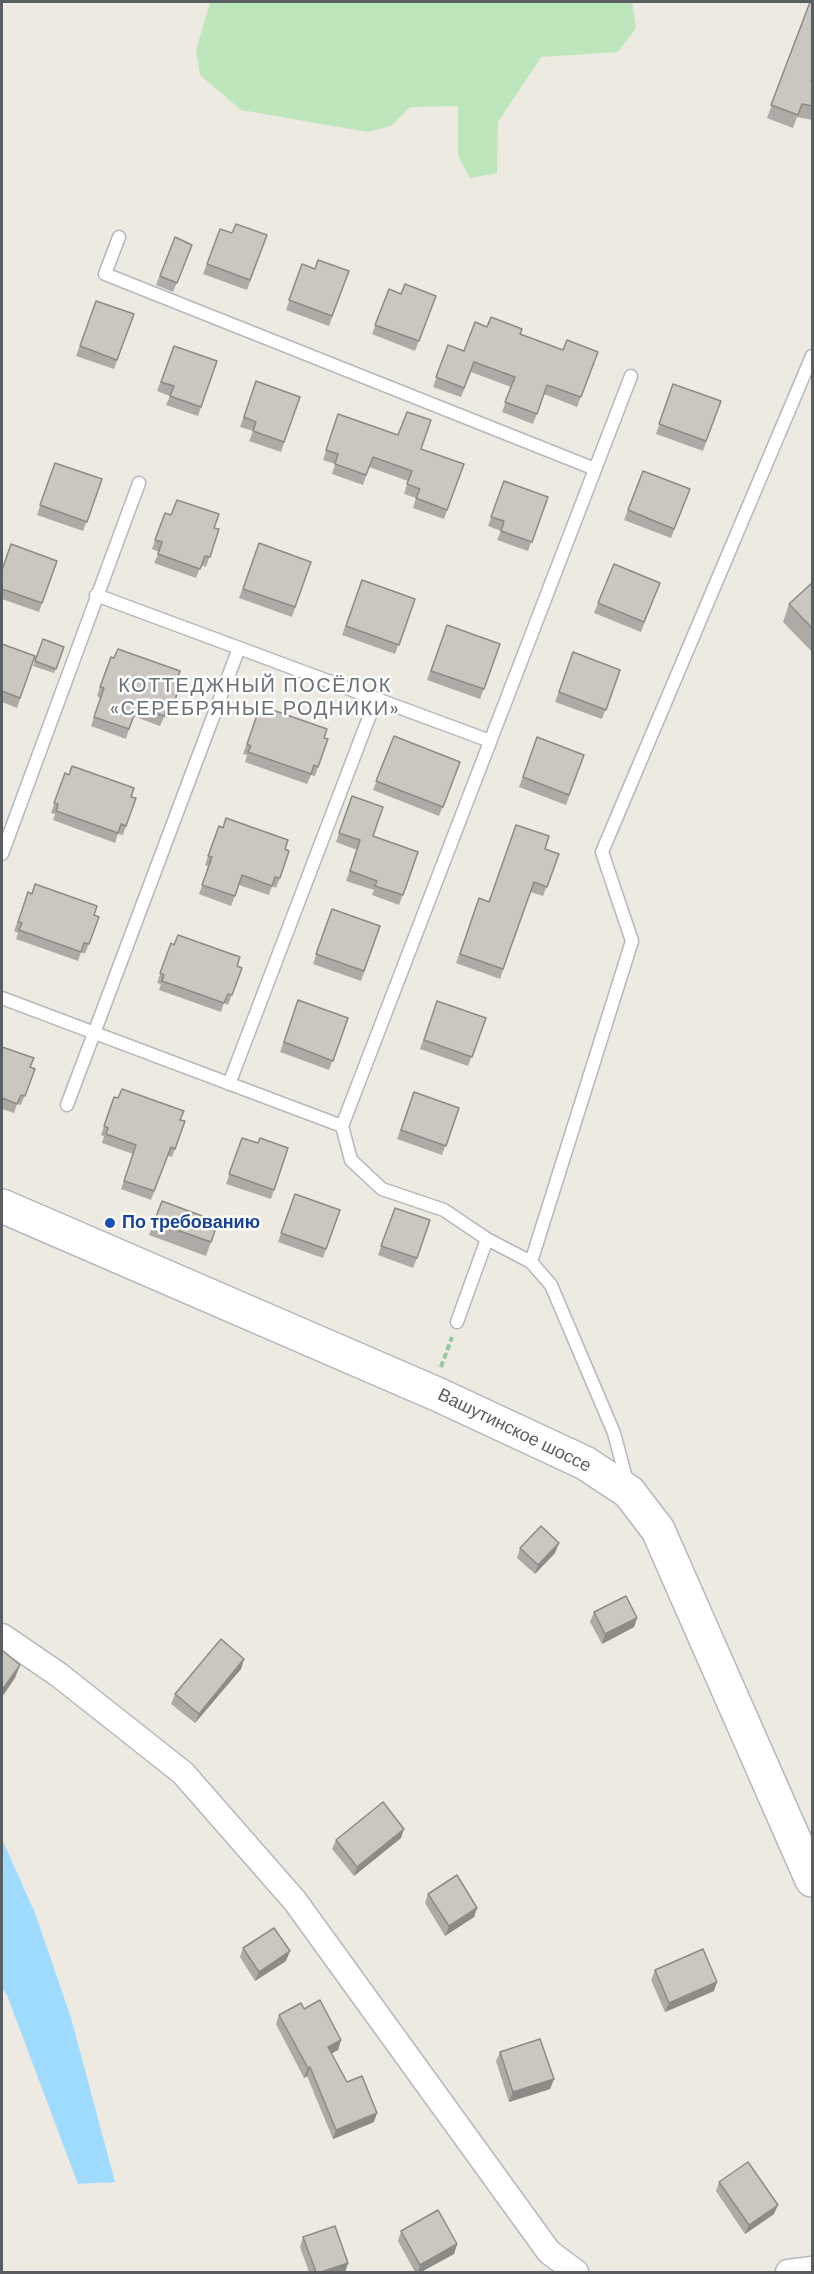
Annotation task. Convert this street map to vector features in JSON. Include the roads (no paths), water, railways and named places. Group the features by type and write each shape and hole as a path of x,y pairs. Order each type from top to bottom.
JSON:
{"street":[{"name":"Вашутинское шоссе","path":"2,1206 439,1395 585,1463 629,1492 658,1530 813,1880"},
{"path":"2,1636 59,1675 183,1773 296,1901 549,2252 576,2272"},
{"path":"788,2272 813,2270"}],"lane":[{"path":"119,237 105,274 595,469"},
{"path":"531,1262 632,941 602,852 813,356"},
{"path":"629,1492 614,1433 551,1285 531,1262 487,1239 444,1210 382,1189 351,1160 342,1126 631,376"},
{"path":"2,854 139,483"},
{"path":"96,596 490,741"},
{"path":"67,1105 239,648"},
{"path":"229,1084 376,699"},
{"path":"2,998 342,1126"},
{"path":"457,1322 487,1239"}],"water":[{"path":"2,1839 35,1913 71,2018 115,2182 78,2184 2,1987"}],"place":[{"name":"По требованию","path":"110,1223"}],"district":[{"name":"КОТТЕДЖНЫЙ ПОСЁЛОК «СЕРЕБРЯНЫЕ РОДНИКИ»","path":"255,698"}]}
